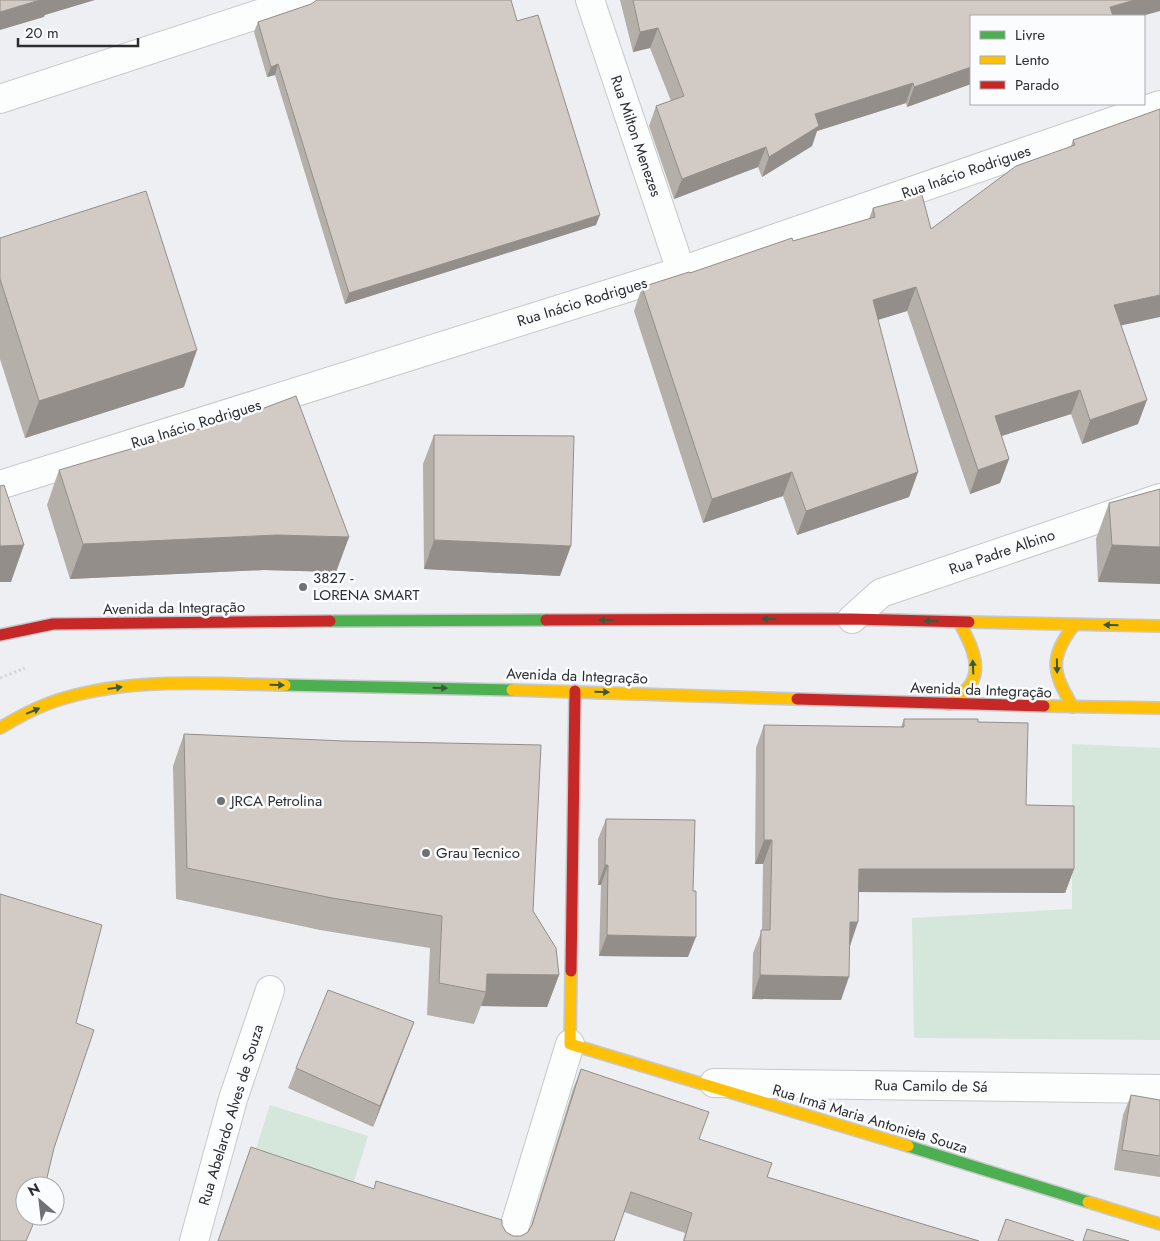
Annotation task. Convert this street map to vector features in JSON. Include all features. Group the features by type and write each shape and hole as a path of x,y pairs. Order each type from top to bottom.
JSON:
{"main road":[{"name":"Avenida da Integração","path":"0,635 53,624 138,622 852,618 1160,626"},
{"path":"948,704 965,691 973,680 974,664 969,640 959,622"},
{"path":"1073,708 1058,682 1056,670 1057,655 1063,639 1074,624"},
{"name":"Avenida da Integração","path":"0,728 31,710 91,691 126,686 177,683 576,691 1073,708 1160,708"},
{"path":"570,1044 576,691"},
{"name":"Rua Irmã Maria Antonieta Souza","path":"570,1044 702,1082 1160,1224"}],"street":[{"path":"0,99 302,0"},
{"name":"Rua Milton Menezes","path":"590,0 681,271"},
{"name":"Rua Inácio Rodrigues","path":"0,485 681,271 1160,105"},
{"name":"Rua Padre Albino","path":"852,618 881,593 1160,498"},
{"name":"Rua Abelardo Alves de Souza","path":"194,1241 233,1099 270,990"},
{"path":"510,1241 570,1044"},
{"name":"Rua Camilo de Sá","path":"702,1082 1160,1089"}],"green space":[{"path":"1072,744 1160,748 1160,1040 914,1038 912,918 1072,909"},
{"path":"270,1105 368,1136 351,1191 252,1161"}],"building":[{"path":"0,0 40,0 0,12"},
{"path":"317,0 511,0 517,21 538,15 600,215 349,293 278,64 271,67 258,22 311,4"},
{"path":"633,0 1135,0 1110,7 1113,15 970,15 970,67 914,87 913,83 815,114 819,126 769,157 766,147 682,179 656,106 684,96 658,28 640,32"},
{"path":"1160,109 1160,295 1114,305 1147,400 1090,420 1080,390 995,416 1009,459 978,470 916,287 873,300 918,472 806,511 792,472 712,499 642,287 690,273 792,238 793,241 875,217 873,208 922,195 931,229 1016,166 1075,145 1073,140"},
{"path":"146,191 197,350 39,401 0,279 0,238"},
{"path":"296,396 349,537 277,535 83,544 59,470 243,416"},
{"path":"434,435 574,436 571,546 434,540"},
{"path":"4,485 24,545 0,546 0,486"},
{"path":"1160,489 1160,547 1112,545 1109,503"},
{"path":"904,719 978,719 978,722 1028,723 1026,805 1074,806 1074,869 859,869 858,922 850,922 849,977 760,975 761,930 770,930 772,840 764,840 764,725 904,727"},
{"path":"184,734 344,741 541,745 533,911 556,948 559,975 487,974 486,992 439,983 442,916 332,898 187,868"},
{"path":"606,819 695,820 693,891 696,891 696,937 607,935 608,865 605,865"},
{"path":"0,894 102,925 76,1023 94,1030 54,1148 47,1176 15,1176 15,1226 32,1227 26,1241 0,1241"},
{"path":"328,990 414,1022 380,1106 296,1068"},
{"path":"581,1069 709,1112 699,1139 772,1163 767,1177 979,1241 684,1241 692,1213 631,1192 614,1241 218,1241 251,1147 374,1189 376,1181 502,1220 502,1225 506,1232 513,1236 521,1236 528,1232 532,1225"},
{"path":"1131,1095 1160,1100 1160,1156 1122,1150"},
{"path":"1006,1219 1074,1241 998,1241"},
{"path":"1087,1229 1129,1241 1083,1241"}],"traffic: fast":[{"path":"330,621 546,620"},
{"path":"285,685 512,690"},
{"path":"908,1146 1088,1202"}],"traffic: slow":[{"path":"949,704 962,694 975,675 973,651 959,622"},
{"path":"969,622 1160,626"},
{"path":"1073,707 1061,685 1056,666 1060,647 1074,625"},
{"path":"0,728 47,704 105,689 135,685 195,683 285,685"},
{"path":"512,690 797,699"},
{"path":"1044,706 1160,708"},
{"path":"571,971 570,1044 908,1146"},
{"path":"1088,1202 1160,1224"}],"traffic: jam":[{"path":"546,620 852,619 969,622"},
{"path":"0,635 53,624 330,621"},
{"path":"571,971 575,691"},
{"path":"797,699 1044,706"}],"place":[{"name":"3827 - LORENA SMART","path":"303,587"},
{"name":"JRCA Petrolina","path":"221,801"},
{"name":"Grau Tecnico","path":"426,853"}]}
